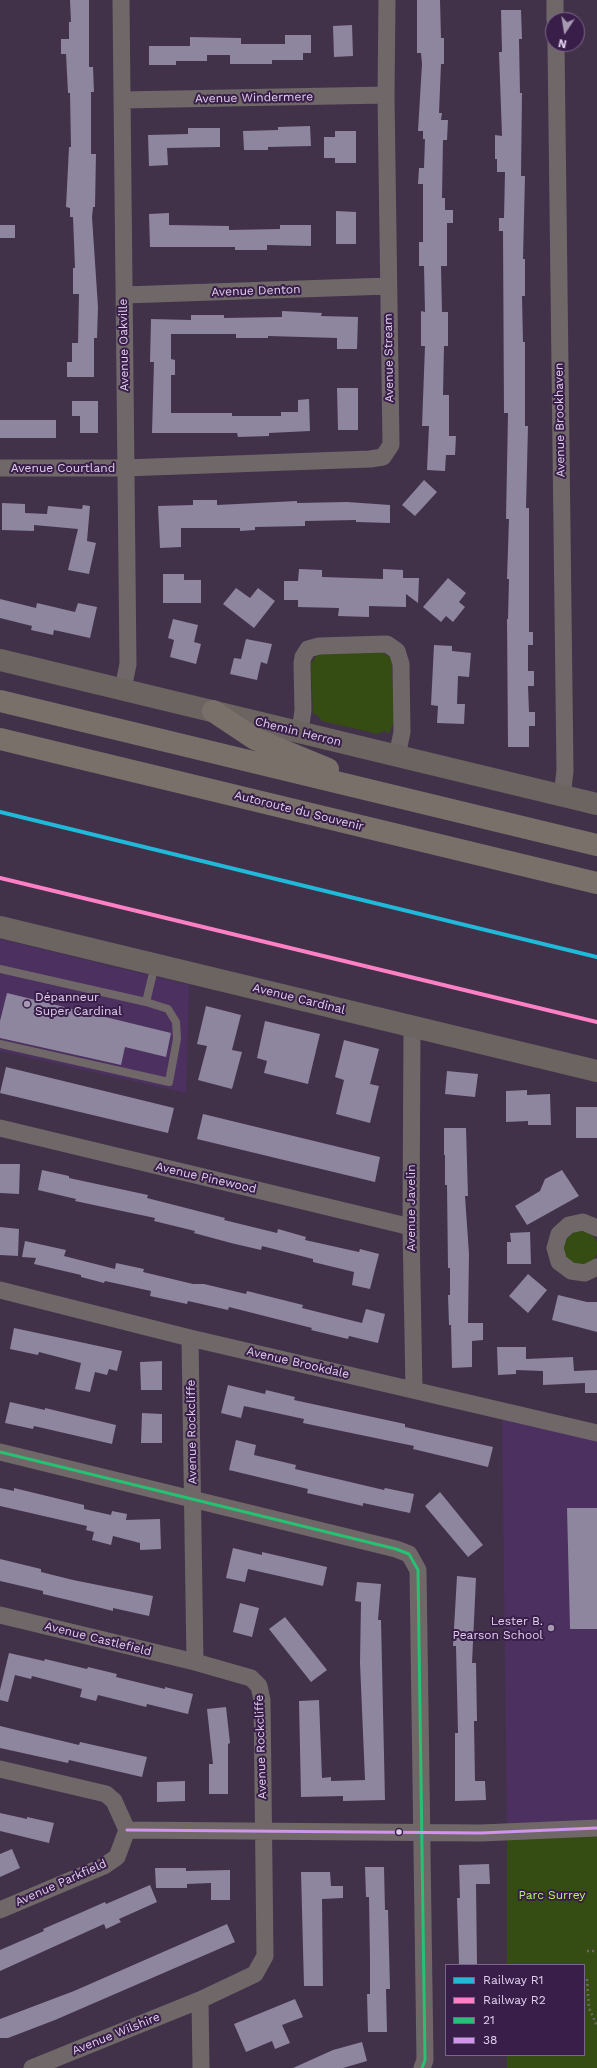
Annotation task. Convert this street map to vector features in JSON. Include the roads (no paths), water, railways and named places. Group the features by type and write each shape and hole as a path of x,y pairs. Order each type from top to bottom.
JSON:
{"highway":[{"path":"0,701 597,844"},
{"path":"213,711 255,739 392,795"},
{"name":"Autoroute du Souvenir","path":"0,740 597,883"}],"main road":[{"name":"Chemin Herron","path":"0,660 597,804"},
{"name":"Avenue Cardinal","path":"0,927 597,1071"}],"street":[{"name":"Avenue Oakville","path":"121,0 128,664 123,689"},
{"name":"Avenue Stream","path":"125,468 370,459 383,457 390,445 386,0"},
{"path":"555,0 555,12"},
{"name":"Avenue Brookhaven","path":"556,52 565,756 564,787 562,796"},
{"name":"Avenue Windermere","path":"122,100 386,96"},
{"name":"Avenue Denton","path":"124,295 388,286"},
{"name":"Avenue Courtland","path":"0,468 125,468"},
{"path":"300,732 303,710 302,663 308,649 318,646 387,644 397,651 401,664 402,732 397,756"},
{"name":"Avenue Javelin","path":"412,1026 411,1227 414,1389"},
{"name":"Avenue Pinewood","path":"0,1128 411,1227"},
{"path":"597,1228 583,1222 569,1225 559,1234 555,1248 559,1262 571,1271 585,1273 597,1267"},
{"name":"Avenue Brookdale","path":"0,1290 190,1338 414,1389 597,1433"},
{"name":"Avenue Rockcliffe","path":"190,1338 195,1662 251,1678 259,1686 262,1700 264,1832 265,1956 255,1974 200,2000"},
{"path":"0,1452 396,1549 409,1554 418,1570 425,2060 422,2068"},
{"name":"Avenue Castlefield","path":"0,1615 195,1662"},
{"path":"0,1769 106,1794 114,1801 127,1830 481,1833 597,1828"},
{"name":"Avenue Parkfield","path":"0,1910 104,1866 117,1858 127,1830"},
{"path":"200,2000 201,2068"},
{"name":"Avenue Wilshire","path":"32,2068 200,2000"}],"lane":[{"path":"146,1002 155,964"},
{"path":"0,969 146,1002 168,1009 176,1022 177,1040 169,1082 0,1044"}],"rail line":[{"name":"R1","path":"0,812 597,957"},
{"name":"R2","path":"0,878 597,1022"}],"place":[{"name":"Dépanneur Super Cardinal","path":"27,1004"},
{"name":"Lester B. Pearson School","path":"551,1628"}],"park label":[{"name":"Parc Surrey","path":"552,1895"}]}
